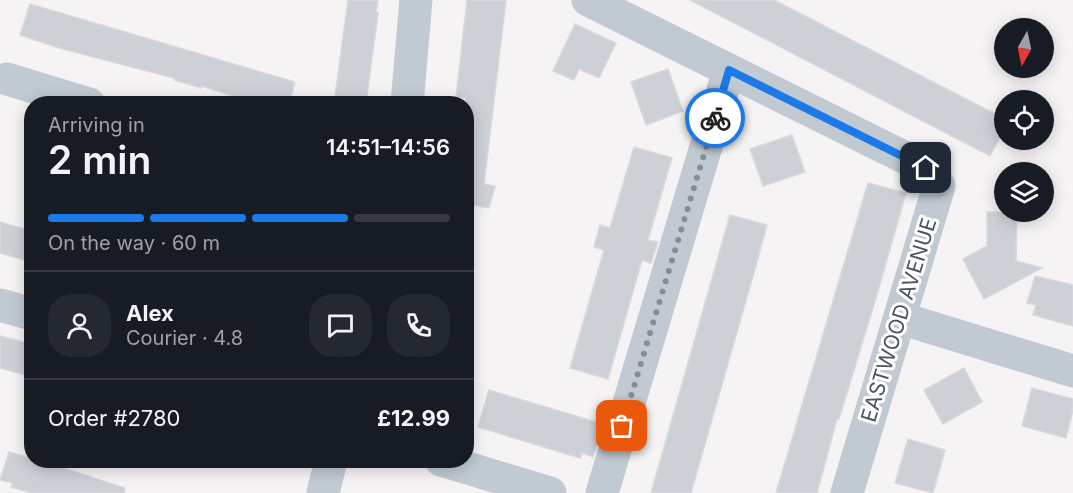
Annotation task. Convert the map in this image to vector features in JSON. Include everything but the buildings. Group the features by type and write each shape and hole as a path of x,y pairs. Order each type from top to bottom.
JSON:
{"street":[{"path":"408,96 416,0"},
{"name":"EASTWOOD AVENUE","path":"600,2 729,70 926,168 939,186 848,493"},
{"path":"602,493 729,70"},
{"path":"7,79 63,96"},
{"path":"0,304 24,312"},
{"path":"900,318 1073,371"},
{"path":"323,493 329,468"},
{"path":"467,468 550,493"}],"way so far":[{"path":"622,426 715,118"}],"route":[{"path":"715,118 729,70 926,168"}]}
